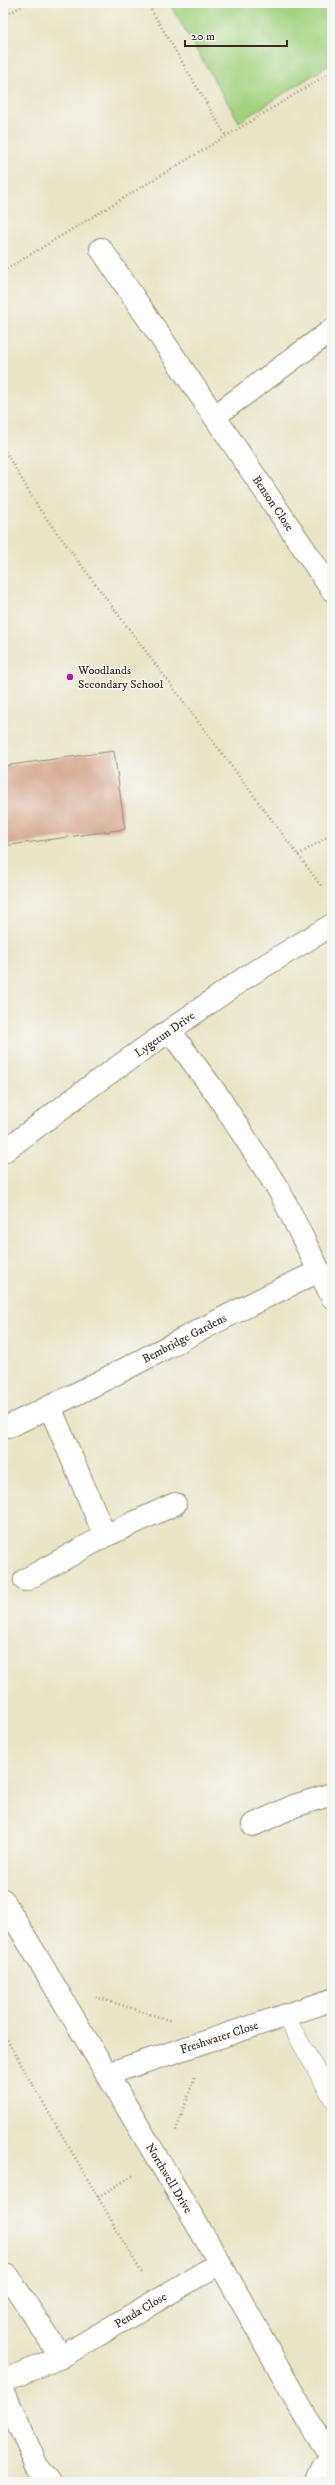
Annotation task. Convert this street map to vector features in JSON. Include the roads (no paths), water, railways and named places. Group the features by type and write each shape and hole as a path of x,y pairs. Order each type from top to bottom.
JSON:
{"street":[{"name":"Benson Close","path":"101,249 332,590"},
{"path":"215,416 332,330"},
{"name":"Lygetun Drive","path":"3,1152 246,977 332,925"},
{"path":"170,1031 218,1096 280,1192 332,1297"},
{"name":"Bembridge Gardens","path":"9,1426 50,1407 268,1295 320,1272"},
{"path":"50,1407 105,1536"},
{"path":"25,1580 105,1536 175,1504"},
{"path":"253,1825 294,1806 332,1794"},
{"name":"Northwell Drive","path":"3,1900 220,2263 306,2417 332,2458"},
{"name":"Freshwater Close","path":"107,2074 332,2000"},
{"name":"Penda Close","path":"3,2381 61,2357 220,2263"},
{"path":"8,2276 61,2357"},
{"path":"3,2390 37,2466 50,2482"},
{"path":"316,2482 322,2468 332,2458"}],"lane":[{"path":"285,2015 332,2098"}],"place":[{"name":"Woodlands Secondary School","path":"70,677"}]}
